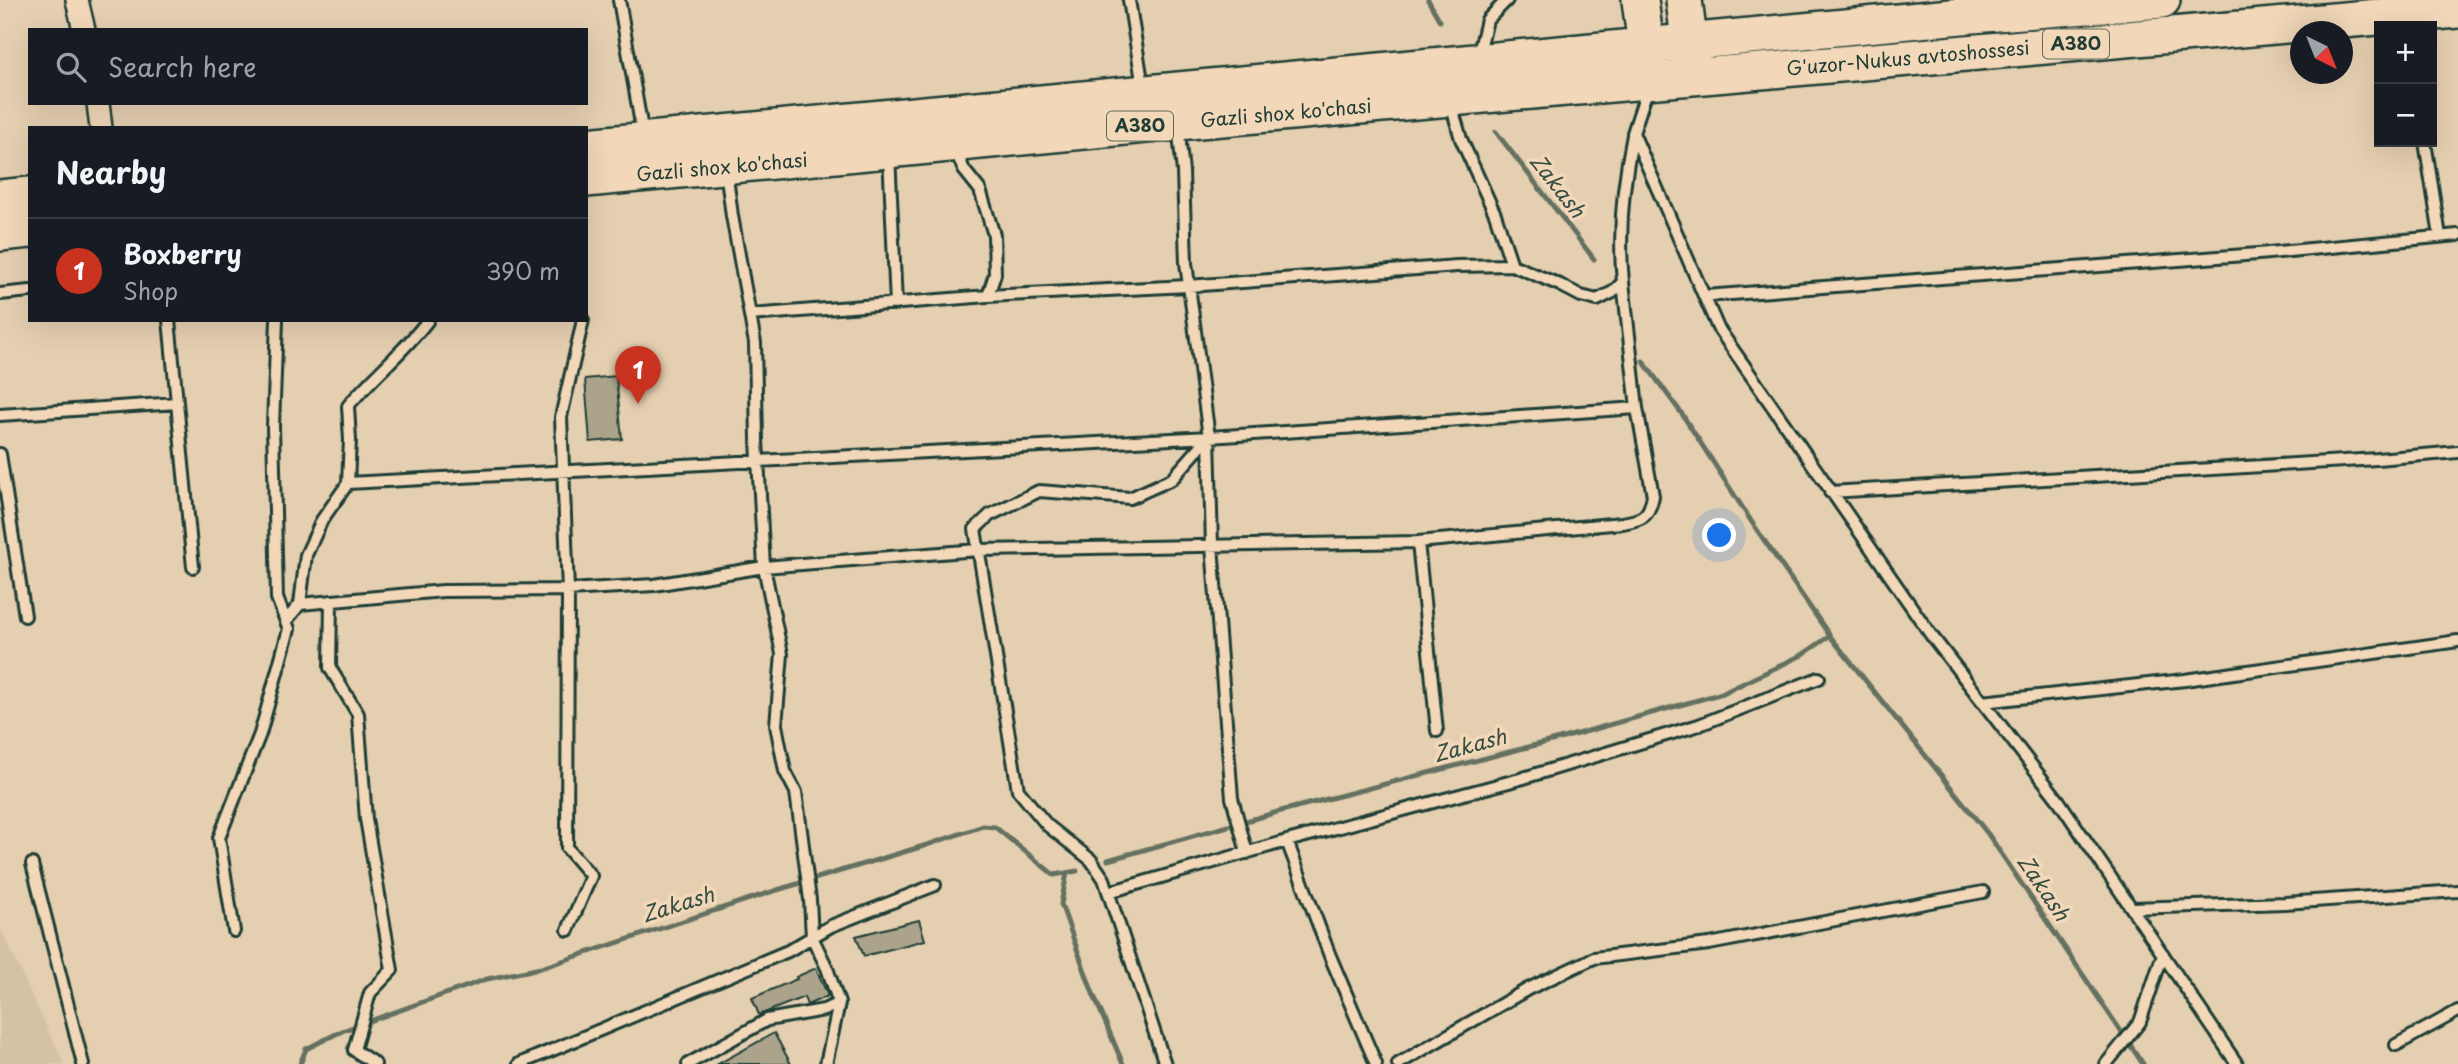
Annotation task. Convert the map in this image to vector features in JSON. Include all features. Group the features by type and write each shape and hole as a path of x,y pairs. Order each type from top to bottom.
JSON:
{"highway":[{"path":"1640,0 1650,81"},
{"path":"1684,0 1693,77"},
{"name":"G'uzor-Nukus avtoshossesi","path":"1689,42 1967,11 2162,0"},
{"name":"G'uzor-Nukus avtoshossesi","path":"1693,77 2458,10"},
{"name":"A380","path":"1646,46 1689,42"},
{"name":"Gazli shox ko'chasi","path":"588,146 1646,46"},
{"name":"Gazli shox ko'chasi","path":"588,179 1177,122 1693,77"},
{"path":"0,198 28,195"},
{"path":"0,233 28,230"}],"street":[{"path":"77,0 84,28"},
{"path":"98,105 101,126"}],"lane":[{"path":"619,0 644,141"},
{"path":"1129,0 1144,92"},
{"path":"1477,63 1487,20 1507,0"},
{"path":"300,604 443,591 568,590 654,584 764,567 978,550 1418,542 1639,520 1651,511 1653,496 1637,408 1623,282 1621,238 1624,179 1633,133 1650,81"},
{"path":"1450,99 1461,139 1495,215 1512,265"},
{"path":"1177,122 1183,172 1188,286 1209,437 1212,546 1232,798 1246,847"},
{"path":"1633,133 1718,328 1931,635 2059,801 2237,1064"},
{"path":"954,145 964,170 979,190 994,235 995,274 988,296"},
{"path":"2426,147 2440,236"},
{"path":"889,151 896,304"},
{"path":"725,167 755,343 764,567 782,654 776,725 785,771 796,792 812,937 827,968 839,1003 826,1064"},
{"path":"1705,296 2258,254 2458,235"},
{"path":"750,315 988,296 1188,286 1457,266 1512,265 1581,296 1597,300 1613,292 1623,282"},
{"path":"0,294 28,291"},
{"path":"169,322 193,567"},
{"path":"234,931 219,838 260,734 289,629 276,598 273,426 277,322"},
{"path":"286,621 300,604 306,555 322,520 348,484 351,440 348,406 365,384 415,338 427,322"},
{"path":"568,930 591,876 568,848 568,590 561,417 583,322"},
{"path":"0,415 177,403"},
{"path":"348,484 1209,437 1637,408"},
{"path":"1165,1064 1109,892 1091,860 1047,825 1018,790 975,529 990,516 1039,491 1130,498 1172,479 1209,437"},
{"path":"1830,492 2458,452"},
{"path":"0,454 25,616"},
{"path":"1418,542 1437,731"},
{"path":"331,601 330,668 358,714 366,819 392,970 370,993 354,1050 375,1064"},
{"path":"1982,702 2185,680 2458,640 2458,652"},
{"path":"1109,892 1246,847 1287,841 1520,779 1686,729 1819,678"},
{"path":"1287,841 1330,956 1376,1064"},
{"path":"32,864 83,1064"},
{"path":"519,1064 789,951 831,926 935,885"},
{"path":"2132,908 2285,904 2458,891"},
{"path":"1398,1064 1528,989 1594,958 1709,944 1983,892"},
{"path":"2106,1064 2140,1022 2163,954"},
{"path":"688,1064 767,1020 824,1010 839,1003"},
{"path":"2396,1045 2458,1011"}],"shaded area":[{"path":"0,927 64,1064 0,1064"}],"building":[{"path":"616,376 622,439 590,442 585,379"},
{"path":"919,920 925,940 864,956 856,936"},
{"path":"816,968 828,996 807,1005 804,997 759,1015 752,998"},
{"path":"774,1033 791,1064 718,1064"}],"waterway":[{"name":"Zakash","path":"1428,0 1440,21"},
{"name":"Zakash","path":"1496,132 1594,259"},
{"name":"Zakash","path":"1643,361 1682,414 1830,636 1988,834 2143,1064"},
{"name":"Zakash","path":"1108,860 1723,693 1802,655 1830,636"},
{"name":"Zakash","path":"300,1064 306,1049 342,1031 487,979 541,968 983,826 995,827 1054,875 1077,871"},
{"name":"Zakash","path":"1067,873 1061,904 1092,991 1123,1064"}],"place":[{"name":"Boxberry","path":"638,404"}]}
